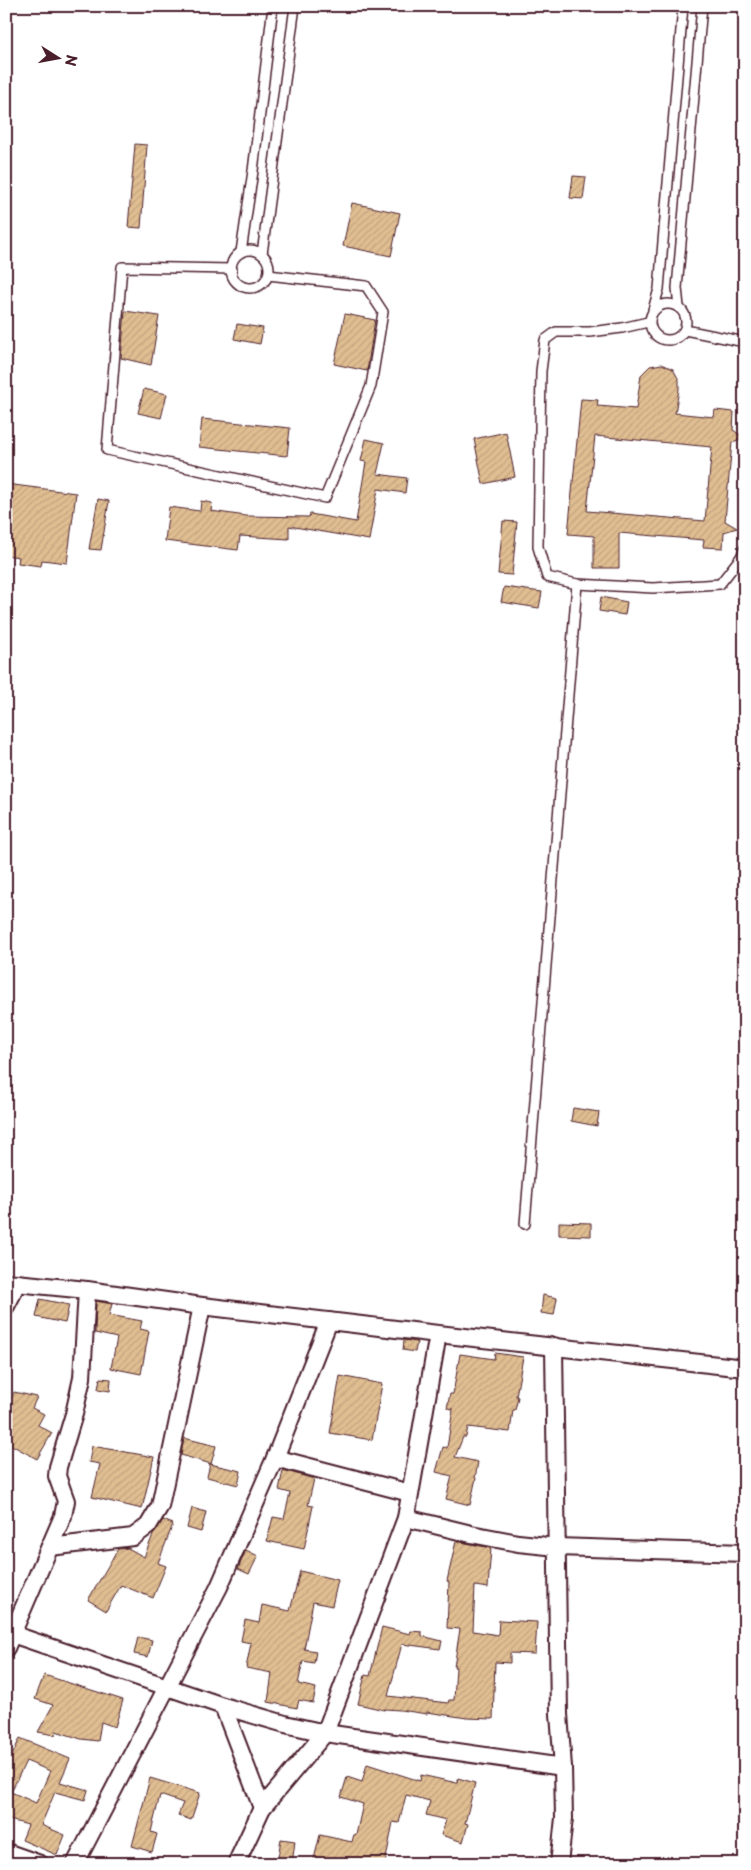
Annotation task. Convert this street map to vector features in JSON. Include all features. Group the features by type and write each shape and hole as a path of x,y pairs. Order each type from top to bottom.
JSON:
{"street":[{"path":"6,1306 12,1283 87,1290 202,1306 438,1334 745,1368"},
{"path":"87,1290 82,1378 57,1476 66,1501 64,1516 9,1641 168,1687 222,1706 325,1733 563,1767"},
{"path":"50,1547 133,1537 148,1526 160,1506 202,1306"},
{"path":"75,1864 219,1587 275,1458 329,1321"},
{"path":"236,1864 262,1808 325,1733 406,1518 438,1334"},
{"path":"554,1346 559,1714 564,1818 559,1864"},
{"path":"275,1458 410,1493"},
{"path":"406,1518 518,1543 557,1547 745,1553"},
{"path":"222,1706 262,1808"},
{"path":"6,1852 40,1864"}],"lane":[{"path":"241,252 255,250 262,254 268,263 268,275 260,285 248,287 236,281 232,263 241,252 273,6"},
{"path":"262,254 296,6"},
{"path":"683,6 659,289 648,322 652,334 663,341 676,340 685,330 686,318 679,307 677,288 702,6"},
{"path":"232,269 122,267 106,450 324,498 371,386 384,312 366,286 268,275"},
{"path":"653,310 666,303 679,307"},
{"path":"648,322 590,332 556,332 545,340 541,371 538,547 547,577 577,584 653,588 720,584 741,557 745,548"},
{"path":"685,330 745,342"},
{"path":"525,1224 577,584"}],"building":[{"path":"135,144 147,145 141,228 128,227"},
{"path":"573,176 586,177 583,199 570,198"},
{"path":"352,203 400,213 391,256 343,246"},
{"path":"125,311 159,316 151,365 121,358"},
{"path":"345,314 375,320 367,371 334,364"},
{"path":"237,324 263,328 260,344 234,339"},
{"path":"662,364 673,369 679,380 675,413 714,417 715,410 734,412 733,430 745,438 732,442 725,521 737,528 724,532 723,548 703,547 704,540 619,533 619,568 594,568 594,536 568,534 581,399 598,400 597,406 636,409 641,375 650,366","holes":["595,436 712,447 705,521 587,511"]},
{"path":"144,389 167,394 161,418 138,413"},
{"path":"202,419 290,428 287,456 199,447"},
{"path":"506,432 515,477 483,484 474,439"},
{"path":"366,439 384,443 377,474 407,478 405,493 378,489 369,540 289,526 289,539 240,536 238,550 165,541 169,507 200,511 201,501 212,503 211,511 246,516 309,517 310,514 356,522 366,462 361,461"},
{"path":"6,484 76,493 67,563 42,560 41,566 18,563 19,557 6,555"},
{"path":"98,499 109,501 101,550 89,549"},
{"path":"503,521 517,522 512,575 498,574"},
{"path":"504,587 542,592 539,608 501,602"},
{"path":"601,597 627,602 625,615 599,611"},
{"path":"573,1108 599,1112 597,1126 571,1121"},
{"path":"559,1222 591,1223 591,1236 559,1235"},
{"path":"543,1295 557,1298 554,1315 541,1313"},
{"path":"40,1299 69,1305 65,1323 36,1317"},
{"path":"96,1301 112,1304 109,1315 142,1321 140,1329 149,1331 141,1374 111,1368 117,1338 95,1333"},
{"path":"404,1340 417,1342 415,1352 403,1350"},
{"path":"495,1353 523,1357 516,1396 518,1397 515,1410 513,1410 510,1432 468,1427 466,1437 463,1437 455,1457 478,1462 470,1505 446,1499 452,1476 436,1472 443,1447 447,1448 453,1409 447,1408 450,1394 453,1394 460,1354 494,1359"},
{"path":"340,1376 382,1384 372,1440 330,1433"},
{"path":"100,1378 111,1379 110,1391 98,1389"},
{"path":"14,1392 37,1397 32,1408 44,1414 38,1425 52,1433 37,1459 6,1442 6,1409"},
{"path":"184,1438 216,1446 211,1464 181,1455"},
{"path":"92,1446 154,1457 142,1509 92,1497 100,1464 89,1462"},
{"path":"210,1464 241,1471 238,1485 207,1477"},
{"path":"283,1470 314,1479 308,1505 313,1506 304,1549 267,1541 273,1517 284,1519 290,1493 279,1490"},
{"path":"192,1508 206,1512 201,1532 187,1528"},
{"path":"163,1520 173,1524 158,1563 166,1566 153,1598 121,1585 106,1611 88,1600 118,1549 128,1548 144,1557 153,1535"},
{"path":"456,1541 491,1548 488,1588 475,1586 473,1631 498,1635 499,1620 537,1622 535,1654 510,1653 510,1663 495,1662 493,1719 467,1718 427,1712 427,1714 384,1710 358,1704 365,1675 370,1676 382,1627 410,1634 411,1631 422,1632 422,1636 442,1641 440,1649 402,1644 388,1696 448,1703 449,1700 454,1700 456,1667 454,1667 460,1629 447,1628 449,1582 447,1581"},
{"path":"246,1550 258,1556 249,1574 238,1569"},
{"path":"300,1571 338,1580 332,1606 313,1602 304,1649 316,1651 314,1663 303,1661 298,1684 316,1688 313,1703 299,1700 297,1708 268,1702 272,1673 246,1668 251,1643 241,1641 245,1620 259,1623 262,1605 290,1611"},
{"path":"138,1637 152,1640 148,1657 134,1654"},
{"path":"44,1675 123,1700 115,1727 101,1722 98,1741 81,1739 56,1731 55,1735 38,1732 53,1705 35,1699"},
{"path":"20,1738 70,1759 60,1782 88,1790 85,1800 55,1792 41,1825 65,1835 57,1855 22,1840 28,1825 6,1819 6,1753 12,1756","holes":["26,1761 50,1771 36,1803 11,1792"]},
{"path":"367,1764 420,1781 421,1775 457,1783 458,1778 475,1783 465,1823 468,1824 463,1842 441,1835 446,1820 426,1815 430,1801 406,1795 399,1823 393,1822 385,1864 335,1864 314,1859 320,1835 352,1842 354,1834 356,1835 363,1804 341,1797 347,1777 362,1782"},
{"path":"150,1778 200,1793 191,1820 178,1815 183,1803 160,1795 151,1832 157,1834 152,1852 132,1846"},
{"path":"281,1839 295,1841 292,1864 277,1864"}]}
